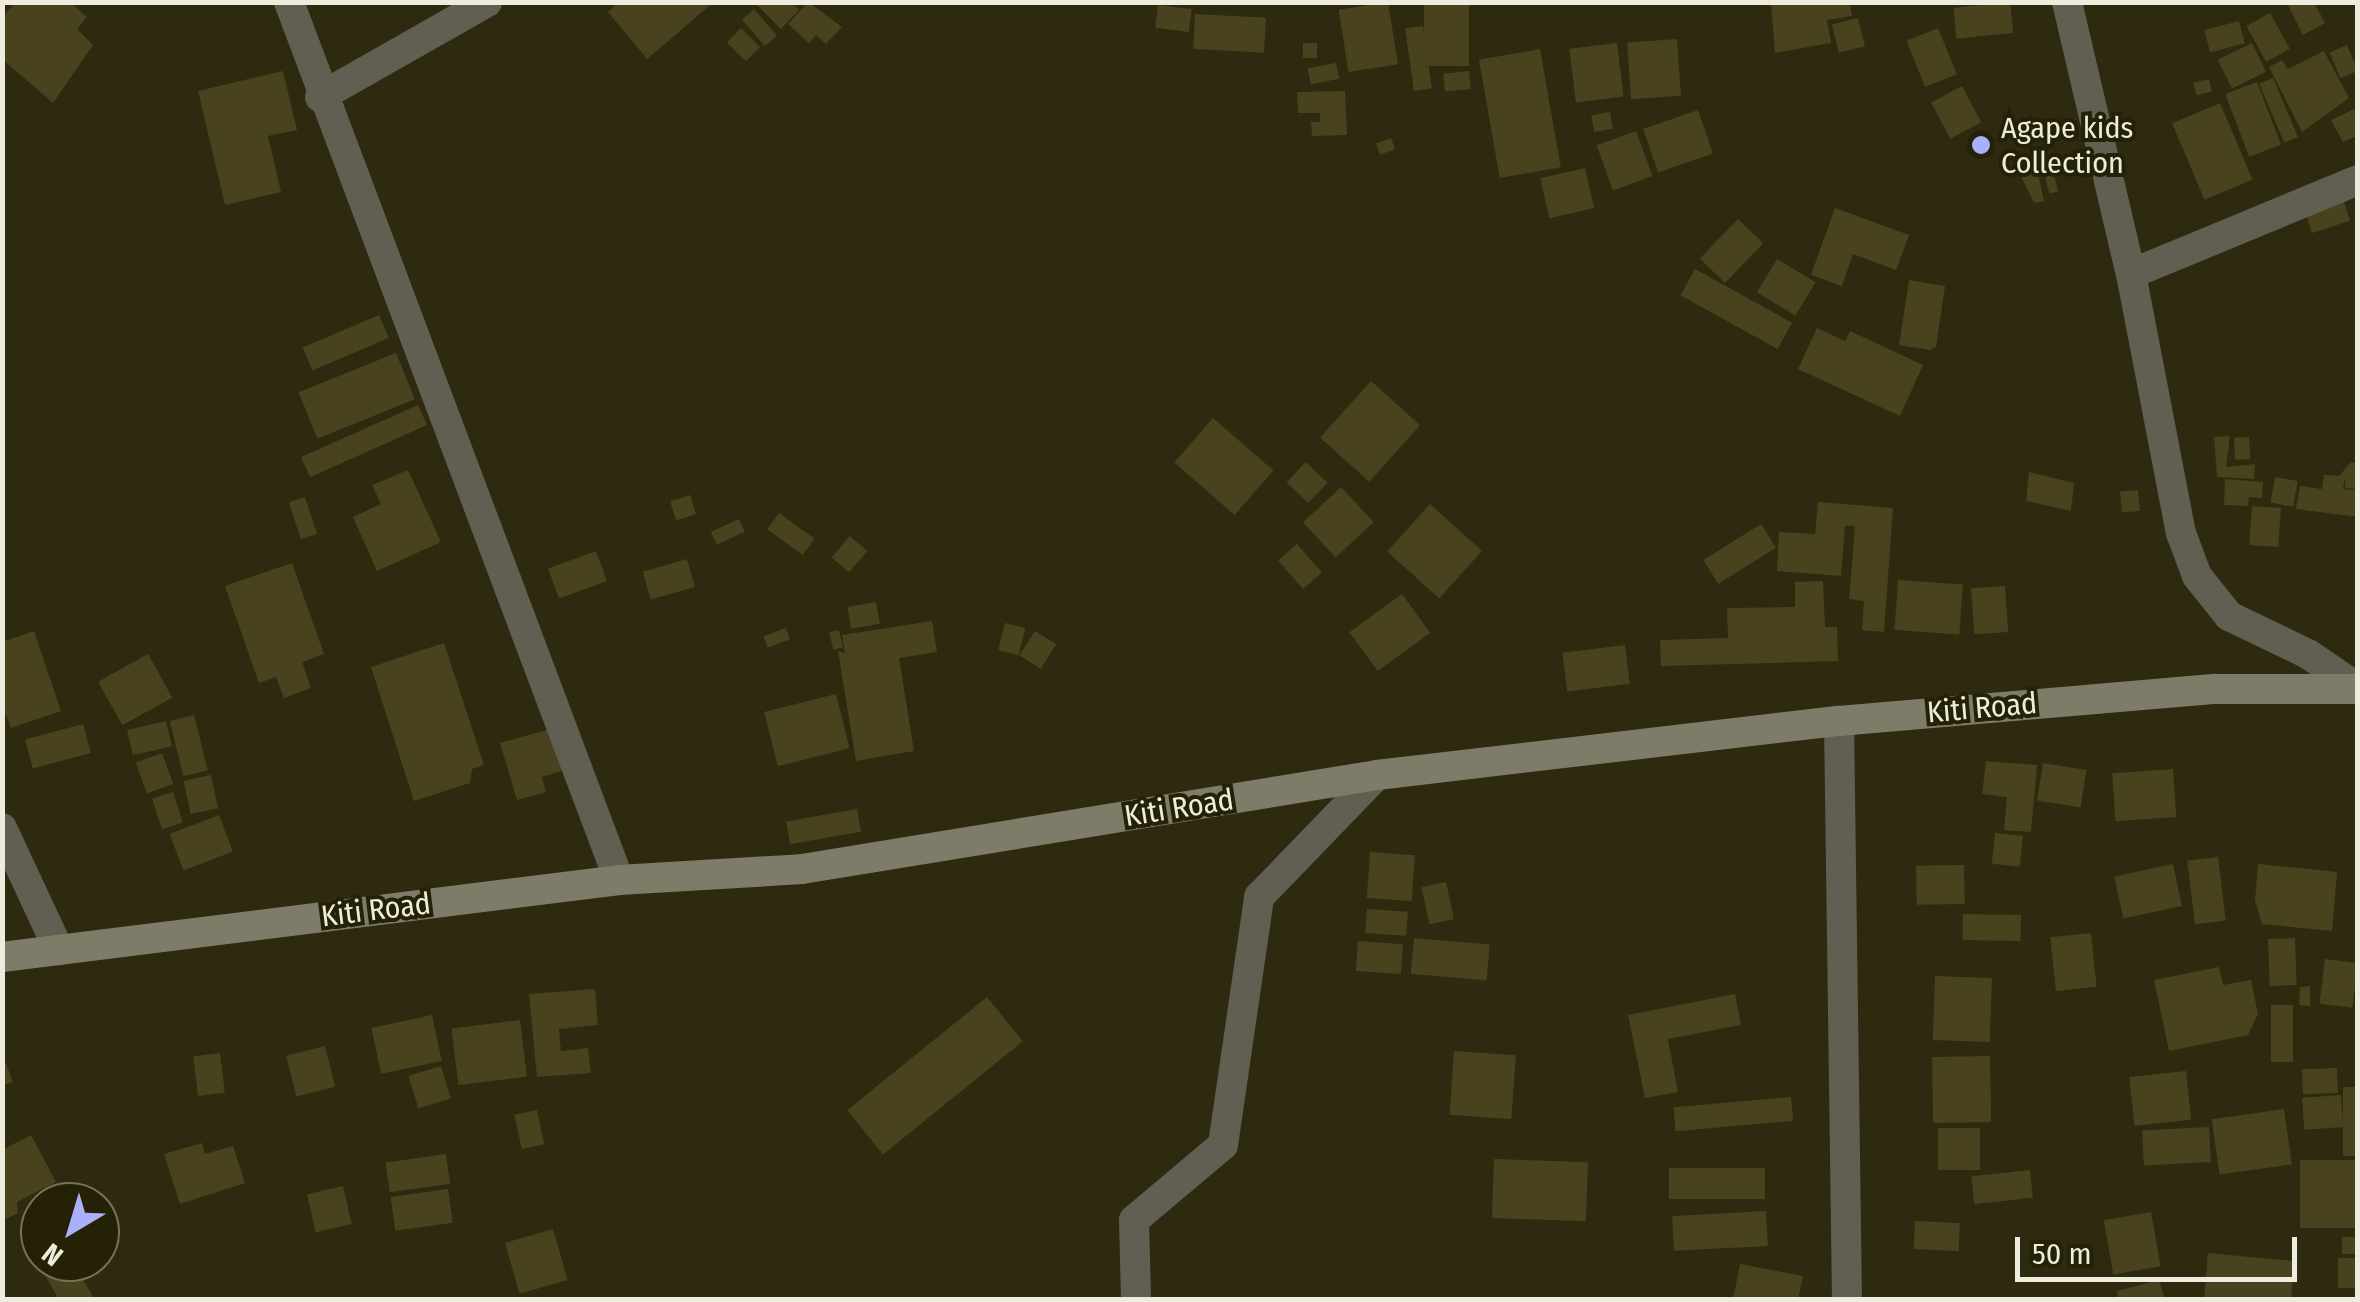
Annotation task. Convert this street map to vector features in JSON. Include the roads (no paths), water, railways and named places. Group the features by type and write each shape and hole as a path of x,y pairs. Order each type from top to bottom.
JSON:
{"street":[{"path":"289,2 320,96 619,880"},
{"path":"320,96 486,2"},
{"path":"2067,2 2131,274 2181,533 2197,576 2229,616 2308,654 2358,688"},
{"path":"2131,274 2358,180"},
{"name":"Kiti Road","path":"2,958 619,880 802,869 1376,776 1840,720 2216,688 2358,688"},
{"path":"1840,720 1848,1300"},
{"path":"1136,1300 1134,1220 1223,1145 1259,897 1376,776"},
{"path":"2,828 60,950"}],"place":[{"name":"Agape kids Collection","path":"1981,145"}]}
